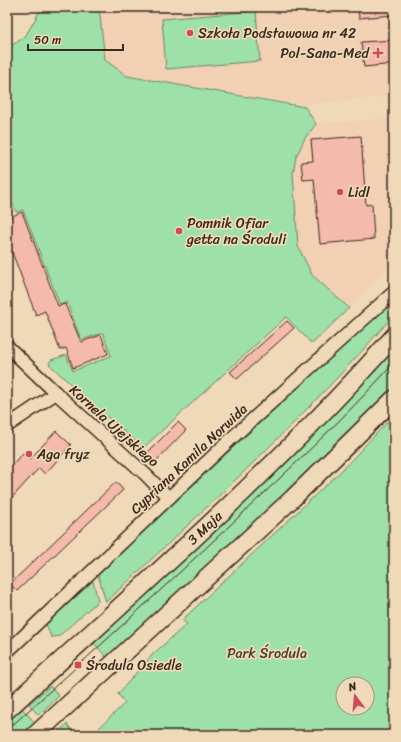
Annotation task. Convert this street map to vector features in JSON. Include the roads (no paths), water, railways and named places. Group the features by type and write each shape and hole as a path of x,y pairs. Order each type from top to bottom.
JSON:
{"main road":[{"name":"3 Maja","path":"7,710 217,516 287,449 342,393 394,336"},
{"path":"35,735 292,500 394,398"}],"street":[{"name":"Cypriana Kamila Norwida","path":"7,652 233,437 394,292"},
{"name":"Kornela Ujejskiego","path":"7,346 169,498"},
{"name":"Kornela Ujejskiego","path":"7,426 56,393"}],"tram line":[{"path":"7,730 172,580 333,427 394,363"}],"place":[{"name":"Szkoła Podstawowa nr 42","path":"190,33"},
{"name":"Pol-Sana-Med","path":"378,53"},
{"name":"Lidl","path":"340,192"},
{"name":"Pomnik Ofiar getta na Środuli","path":"179,231"},
{"name":"Aga fryz","path":"29,454"},
{"name":"Środula Osiedle","path":"78,665"}],"park label":[{"name":"Park Środula","path":"267,653"}]}
